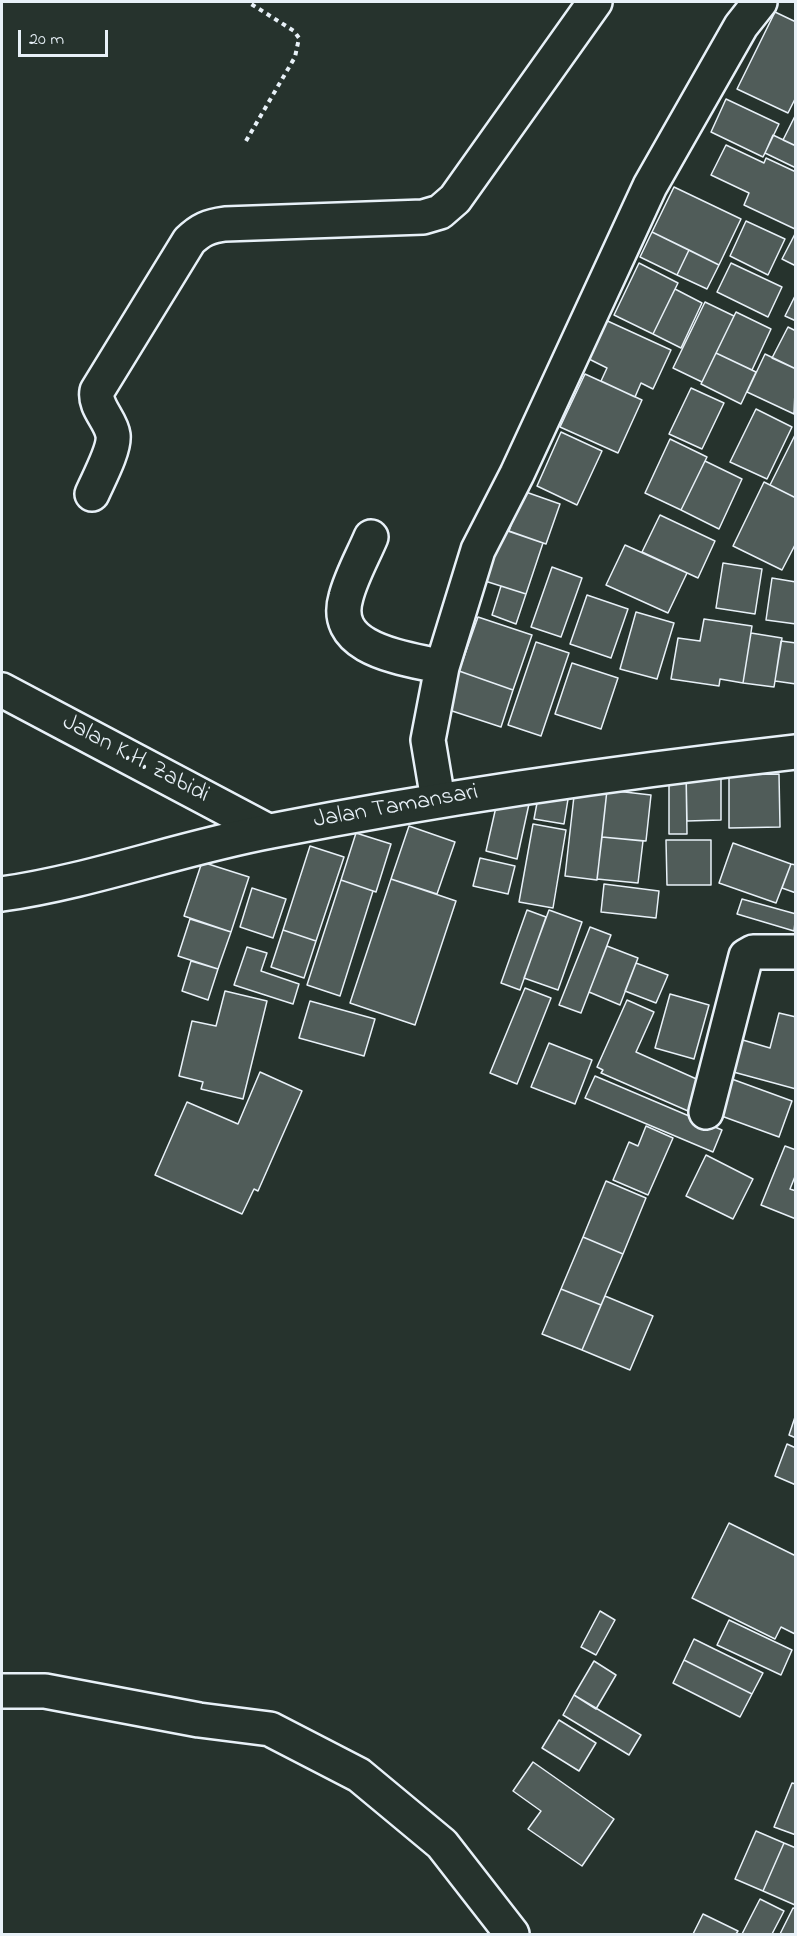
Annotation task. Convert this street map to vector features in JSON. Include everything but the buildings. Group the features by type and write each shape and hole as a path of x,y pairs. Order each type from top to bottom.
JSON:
{"street":[{"path":"92,494 113,443 113,434 96,398 97,391 189,241 197,233 210,226 225,224 423,217 440,212 455,200 595,2"},
{"path":"438,800 428,740 442,666 478,550 517,474 650,186 741,26 760,2"},
{"path":"371,537 343,608 351,632 362,643 381,652 442,666"},
{"name":"Jalan K.H. Zabidi","path":"2,690 268,831"},
{"name":"Jalan Tamansari","path":"2,894 83,879 268,831 438,800 634,770 795,752"},
{"path":"706,1112 746,956 753,952 795,952"},
{"path":"2,1691 45,1691 199,1720 270,1729 359,1775 442,1844 512,1935"}],"path":[{"path":"246,141 295,57 299,38 294,31 248,2"}]}
